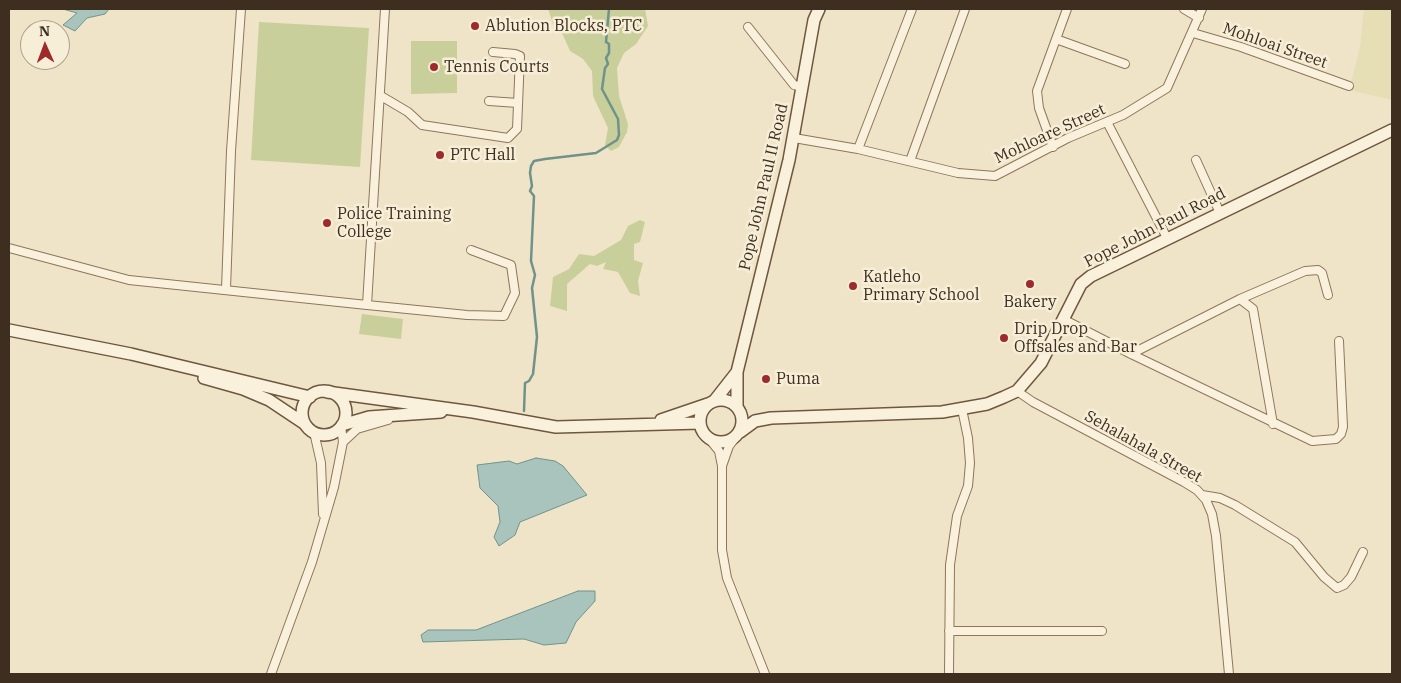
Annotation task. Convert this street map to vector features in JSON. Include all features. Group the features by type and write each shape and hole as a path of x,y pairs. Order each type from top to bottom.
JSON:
{"main road":[{"name":"Pope John Paul II Road","path":"737,372 794,138 814,20 818,9"},
{"name":"Pope John Paul Road","path":"738,434 755,421 771,418 912,414 962,409 987,404 1017,390 1041,362 1081,284 1110,266 1392,130"},
{"path":"9,330 146,357 310,396 320,392 327,392 473,412 556,427 700,424"},
{"path":"146,357 170,368 258,395 280,406 310,428 328,434 341,426 362,418 473,412"},
{"path":"737,372 738,408 742,418 738,434 723,442 710,440 701,430 702,412 713,402 737,372"},
{"path":"327,392 339,397 344,404 346,413 341,426"},
{"path":"310,396 303,407 310,428"},
{"path":"648,424 713,402 727,401 738,408"},
{"name":"Pope John Paul Road","path":"738,408 771,418"}],"street":[{"path":"226,289 231,150 241,9"},
{"path":"367,305 385,9"},
{"path":"858,149 912,9"},
{"path":"910,161 965,9"},
{"path":"1053,147 1039,108 1036,92 1067,9"},
{"path":"1184,9 1199,18"},
{"name":"Mohloare Street","path":"794,138 858,149 971,175 995,176 1107,122 1153,98 1167,88 1202,9"},
{"path":"748,27 794,85 802,86"},
{"name":"Mohloai Street","path":"1193,33 1240,46 1349,86"},
{"path":"1056,38 1125,64"},
{"path":"381,96 408,112 422,125 508,138 517,129 520,56 493,52"},
{"path":"488,102 518,103"},
{"path":"1107,122 1167,238"},
{"path":"1196,160 1220,213"},
{"path":"9,248 129,280 467,315 504,316 515,293 511,265 471,250"},
{"path":"1131,354 1240,299 1305,271 1312,270 1322,273 1328,295"},
{"path":"1240,299 1253,309 1273,424"},
{"path":"1063,319 1273,424 1312,441 1336,439 1341,434 1343,427 1339,341"},
{"name":"Sehalahala Street","path":"1017,390 1033,402 1184,482 1202,495 1212,514 1216,536 1229,674"},
{"path":"949,674 952,550 956,516 968,486 970,463 968,438 962,409"},
{"path":"343,442 357,429 394,419 398,415"},
{"path":"271,674 321,534 334,487 343,442 341,426"},
{"path":"310,428 322,474 323,510 321,534"},
{"path":"722,466 738,434"},
{"path":"710,440 719,451 722,466 722,550 728,578 765,674"},
{"path":"1202,495 1220,498 1235,505 1295,542 1324,577 1337,588 1344,585 1351,577 1363,552"},
{"path":"949,631 1102,631"}],"shaded area":[{"path":"1364,9 1392,9 1392,100 1349,90 1360,47"}],"green space":[{"path":"548,9 645,9 648,26 636,44 624,53 617,68 619,96 628,124 627,132 619,147 611,151 605,145 608,128 593,96 592,71 583,59 570,51 562,33 553,24"},
{"path":"259,22 369,28 360,167 251,160"},
{"name":"Tennis Courts","path":"411,41 457,41 457,93 411,94"},
{"path":"640,220 645,222 640,242 634,244 634,260 643,263 638,281 640,296 630,293 618,272 603,269 606,262 597,266 590,264 567,284 567,311 550,306 553,277 569,269 579,254 594,256 621,240 628,226"},
{"path":"362,314 403,319 401,339 359,334"}],"water":[{"path":"63,9 109,9 105,14 87,18 75,31 70,28 69,20 77,13"},
{"path":"536,458 555,461 563,466 587,495 520,522 515,535 499,546 494,537 500,522 498,506 480,488 477,465 509,461 517,464"},
{"path":"578,591 595,591 595,601 576,622 566,643 544,645 524,639 423,642 421,635 428,630 476,630"}],"waterway":[{"path":"524,411 525,383 529,381 533,374 537,337 532,288 535,275 531,261 534,196 530,191 532,186 531,166 534,161 596,153 617,140 619,135 618,119 602,89 605,68 608,64 606,58 609,53 609,44 606,42 609,9"}],"place":[{"name":"Ablution Blocks, PTC","path":"475,26"},
{"name":"Tennis Courts","path":"434,67"},
{"name":"PTC Hall","path":"440,155"},
{"name":"Police Training College","path":"327,223"},
{"name":"Bakery","path":"1030,284"},
{"name":"Katleho Primary School","path":"853,286"},
{"name":"Drip Drop Offsales and Bar","path":"1004,338"},
{"name":"Puma","path":"766,379"}]}
